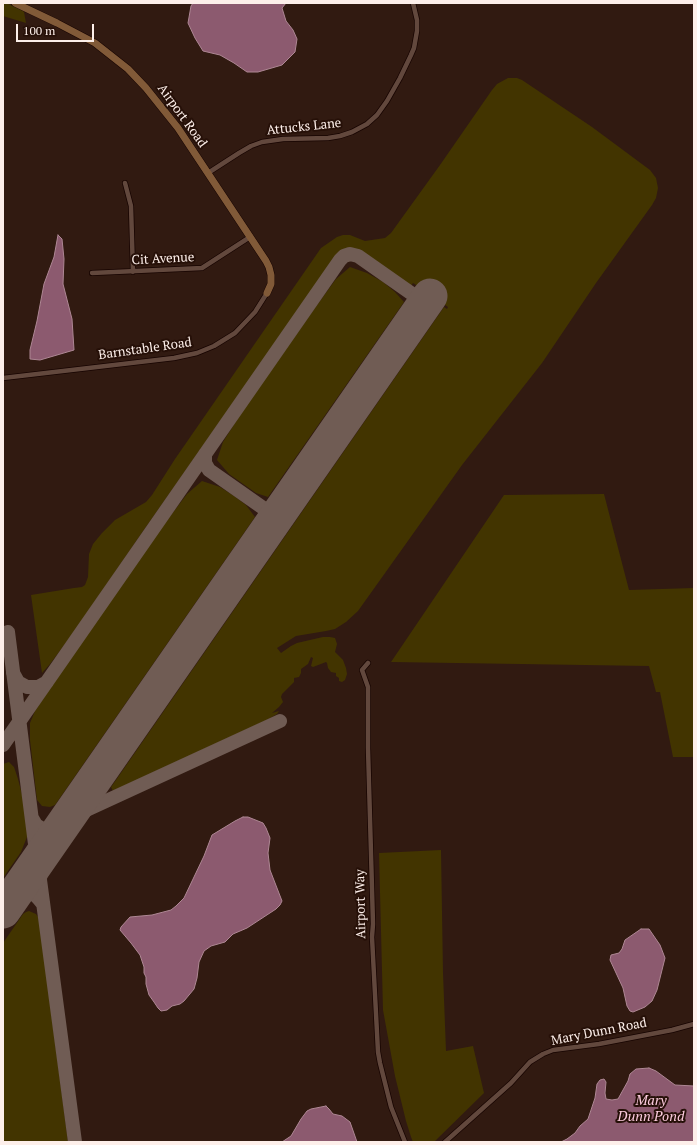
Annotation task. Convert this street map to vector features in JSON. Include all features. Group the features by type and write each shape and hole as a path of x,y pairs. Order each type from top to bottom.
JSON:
{"street":[{"name":"Airport Road","path":"15,3 32,10 100,47 128,69 160,104 266,261 270,269 271,284 268,293"},
{"name":"Attucks Lane","path":"208,173 251,146 262,142 283,139 328,138 340,136 352,132 367,124 377,115 387,101 414,48 417,20 412,3"},
{"path":"125,183 131,206 133,272"},
{"name":"Cit Avenue","path":"92,273 202,268 250,237"},
{"name":"Barnstable Road","path":"3,378 174,358 197,353 214,346 235,332 255,312 268,293"},
{"name":"Airport Way","path":"368,663 362,670 368,687 368,749 373,924 372,937 378,1052 391,1107 405,1142"},
{"name":"Mary Dunn Road","path":"445,1142 510,1083 530,1062 543,1054 553,1050 599,1044 672,1030 694,1024"}],"shaded area":[{"path":"3,3 23,10 26,23 3,16"},
{"path":"508,78 517,78 522,80 592,127 650,170 656,178 658,188 656,198 542,363 462,465 358,611 346,622 335,629 296,636 277,648 281,653 297,643 323,637 335,638 337,644 335,652 343,660 346,668 347,674 345,680 342,682 339,681 336,673 331,672 326,662 313,667 311,666 313,658 311,657 308,664 301,669 299,677 294,678 294,682 282,694 281,697 283,702 272,713 279,711 277,714 265,721 113,791 111,787 444,307 447,309 448,307 441,302 439,303 413,283 411,286 361,251 350,248 339,252 74,632 42,673 31,595 82,587 85,585 88,577 89,554 93,544 115,520 146,502 152,495 175,459 321,248 337,237 343,235 350,235 365,241 385,238 391,233 492,90 497,84"},
{"path":"350,267 367,273 383,282 404,302 268,497 256,493 229,474 217,460 223,442 245,407 317,305 336,279"},
{"path":"202,481 220,487 234,496 246,505 255,517 55,805 50,807 42,806 37,800 30,740 30,723 35,711 159,531 187,494"},
{"path":"604,494 629,590 694,588 694,757 673,757 660,692 656,692 649,666 391,662 504,495"},
{"path":"9,762 14,767 24,802 27,822 27,837 21,852 3,878 3,764"},
{"path":"441,850 446,1051 473,1046 484,1093 434,1142 413,1142 406,1121 395,1076 383,1010 379,853"},
{"path":"29,911 36,914 40,925 68,1142 3,1142 3,943 23,914"}],"water":[{"path":"193,3 286,3 282,8 286,21 293,30 297,39 295,52 282,65 258,72 247,72 220,55 203,51 188,23 191,6"},
{"path":"58,235 62,239 64,259 63,284 72,319 74,350 40,360 30,359 30,350 44,284 54,257"},
{"path":"243,817 248,817 263,823 266,828 270,838 268,853 270,870 282,901 276,909 247,928 233,934 225,942 211,946 204,951 199,962 194,989 180,1004 161,1011 149,995 144,967 140,955 120,930 121,927 130,917 152,915 171,910 176,906 184,898 204,856 212,835"},
{"path":"641,929 649,929 660,945 665,958 657,990 652,1001 645,1007 633,1012 630,1011 627,1006 623,988 610,960 611,955 619,953 622,949 625,940"},
{"name":"Mary Dunn Pond","path":"649,1068 656,1071 675,1085 694,1086 694,1142 561,1142 575,1133 588,1119 595,1098 597,1084 600,1080 604,1079 606,1082 606,1099 618,1099 628,1081 630,1074 636,1069"},
{"path":"326,1106 333,1114 342,1116 350,1122 357,1142 282,1142 291,1136 307,1111"}],"taxiway":[{"path":"3,745 340,260 344,256 350,254 358,256 425,303"},
{"path":"205,454 205,463 209,470 266,510 274,511 285,505"},
{"path":"266,510 269,514 270,520 268,530"},
{"path":"8,632 35,844 35,857 29,874"},
{"path":"13,673 18,682 27,687 38,687 47,682"},
{"path":"67,819 280,721"},
{"path":"32,818 36,825 45,829 56,828 64,823"},
{"path":"46,850 41,864 40,880 75,1142"},
{"path":"12,898 23,893 30,893 34,894 43,904"}],"runway":[{"path":"3,911 430,296"}]}
